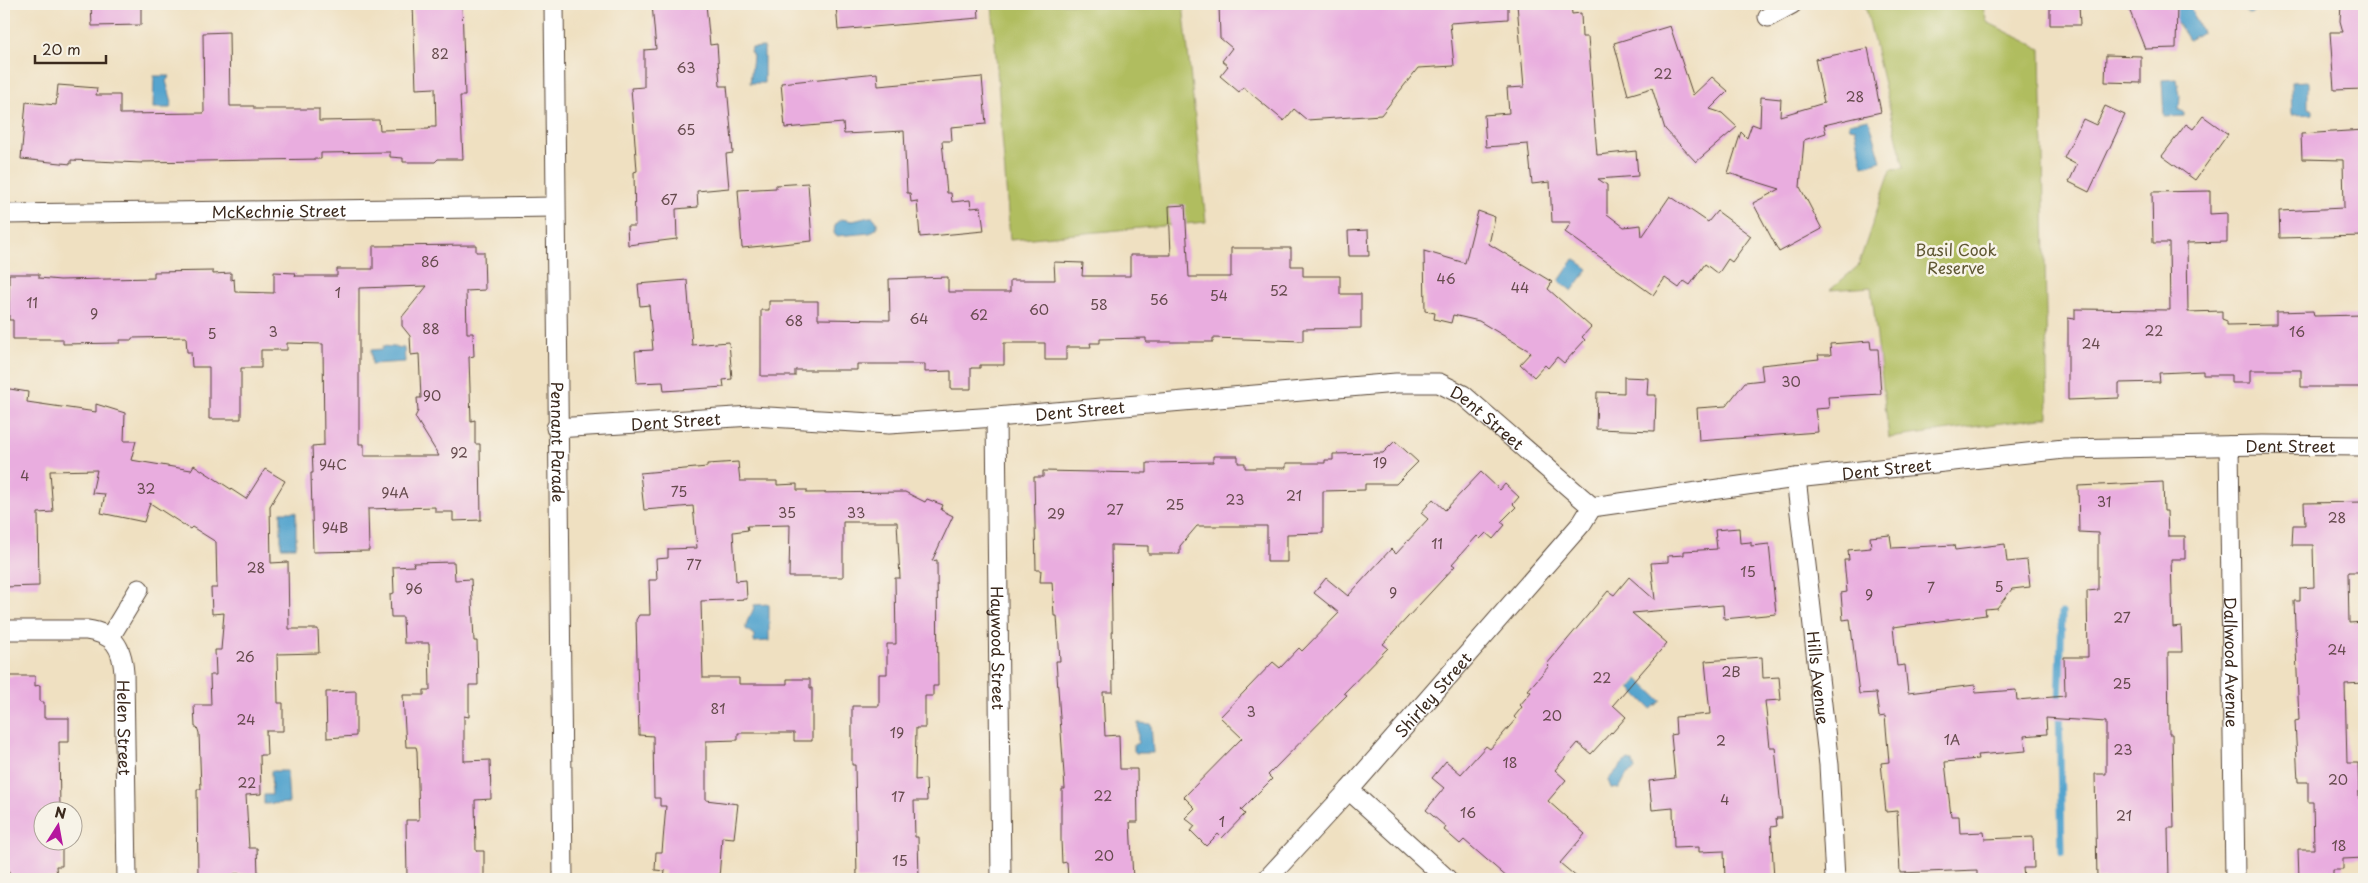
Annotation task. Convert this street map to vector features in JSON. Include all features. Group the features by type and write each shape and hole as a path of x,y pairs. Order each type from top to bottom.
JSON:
{"street":[{"name":"Pennant Parade","path":"554,4 556,428 562,879"},
{"path":"1768,17 1792,4"},
{"name":"McKechnie Street","path":"4,214 554,207"},
{"name":"Dent Street","path":"556,428 752,416 889,424 996,417 1396,383 1439,383 1463,395 1592,507 1796,478 2064,449 2364,446"},
{"name":"Haywood Street","path":"996,417 1001,879"},
{"name":"Dallwood Avenue","path":"2229,446 2235,879"},
{"name":"Hills Avenue","path":"1796,478 1830,765 1835,879"},
{"name":"Shirley Street","path":"1267,879 1349,790 1582,524 1592,507"},
{"path":"4,630 87,630 100,632 110,637 139,589"},
{"name":"Helen Street","path":"110,637 117,645 123,664 128,879"},
{"path":"1349,790 1447,879"}],"green space":[{"path":"992,4 1183,4 1206,222 1010,240"},
{"name":"Basil Cook Reserve","path":"1865,4 1982,4 1987,22 2041,49 2048,417 1889,438 1871,287 1830,290 1858,266 1891,169 1904,168"}],"water":[{"path":"2182,4 2190,7 2202,32 2189,40 2180,26 2173,21 2175,6"},
{"path":"2234,4 2257,5 2253,13 2249,14"},
{"path":"764,47 764,83 750,83 753,56 750,51 751,48"},
{"path":"154,76 170,76 166,81 172,102 170,108 153,108"},
{"path":"2177,79 2180,96 2179,110 2184,112 2184,116 2164,117 2162,80"},
{"path":"2308,81 2308,108 2313,110 2313,114 2292,115 2291,82"},
{"path":"1869,119 1881,161 1863,166 1855,128 1850,127 1849,123"},
{"path":"873,217 877,222 877,228 870,233 836,236 834,233 835,224 841,219 853,221"},
{"path":"1574,259 1588,269 1572,291 1559,281"},
{"path":"383,346 404,348 405,362 372,364 371,350 383,349"},
{"path":"281,512 296,512 296,547 281,547"},
{"path":"769,604 769,641 754,642 754,635 746,629 747,622 754,605"},
{"path":"1638,679 1661,701 1651,709 1630,688"},
{"path":"1138,723 1151,724 1153,753 1136,753 1134,751 1134,745 1138,743"},
{"path":"1629,760 1633,762 1635,770 1627,774 1619,789 1611,788 1608,780 1624,762"},
{"path":"271,771 287,771 289,803 264,804 264,795 272,795"}],"building":[{"path":"91,4 141,4 141,25 92,26"},
{"path":"413,4 462,4 465,96 460,96 463,159 438,159 435,162 403,162 403,158 390,157 390,152 321,153 321,159 142,163 71,160 71,164 21,159 26,102 56,105 58,85 97,88 96,95 120,95 120,114 204,113 203,33 229,32 230,106 254,106 254,109 319,109 319,121 379,120 380,130 429,129 430,127 436,127 435,88 416,89"},
{"path":"652,4 706,4 710,45 717,44 720,86 727,86 733,153 726,154 729,188 697,191 698,207 676,209 677,239 628,245 627,226 635,226 634,172 637,171 631,88 644,87 644,50 656,49"},
{"path":"836,4 978,4 979,18 838,30"},
{"path":"1219,4 1508,4 1508,19 1450,23 1454,66 1418,68 1381,115 1307,120 1294,109 1284,121 1243,87 1239,92 1220,76 1228,66 1222,61 1232,48 1220,38"},
{"path":"1517,4 1571,4 1572,14 1581,13 1582,37 1588,37 1597,155 1636,151 1638,176 1598,179 1607,185 1607,214 1624,227 1641,225 1642,237 1670,196 1708,222 1717,211 1751,236 1732,262 1728,259 1718,274 1705,264 1690,285 1684,281 1679,288 1665,278 1653,295 1565,232 1571,222 1552,222 1550,182 1532,184 1528,144 1486,147 1484,115 1509,113 1507,88 1524,87"},
{"path":"2050,4 2079,4 2080,25 2050,25"},
{"path":"2127,4 2177,4 2176,48 2145,49"},
{"path":"2341,4 2364,4 2364,89 2334,90 2330,32 2343,32 2340,21"},
{"path":"1670,26 1693,95 1712,77 1728,91 1710,109 1722,113 1737,127 1696,162 1665,129 1652,88 1628,95 1614,43"},
{"path":"1868,48 1881,112 1824,125 1826,133 1804,140 1800,187 1822,229 1779,252 1753,203 1780,189 1728,173 1741,132 1747,138 1752,124 1760,127 1761,97 1781,99 1780,116 1824,103 1815,59"},
{"path":"2106,55 2141,56 2141,83 2105,82"},
{"path":"877,73 878,86 982,77 986,124 951,127 952,141 942,141 947,193 951,193 952,202 970,200 971,208 981,207 984,231 920,237 917,201 911,202 910,193 907,193 904,131 844,134 843,123 785,128 781,83"},
{"path":"2105,106 2125,115 2089,192 2069,182 2077,165 2064,158 2083,119 2096,125"},
{"path":"2203,116 2228,134 2195,180 2162,156 2186,124 2193,129"},
{"path":"2364,130 2364,236 2280,238 2279,211 2344,208 2343,160 2302,159 2301,134"},
{"path":"808,183 812,241 742,248 738,190 776,188 776,185"},
{"path":"2210,191 2210,214 2227,213 2227,242 2187,243 2188,312 2222,311 2222,319 2227,321 2227,325 2276,324 2276,312 2313,311 2314,316 2364,315 2364,387 2301,387 2301,370 2250,370 2250,383 2231,383 2231,375 2203,375 2203,371 2159,373 2160,382 2119,383 2119,398 2068,400 2068,318 2075,319 2075,309 2170,310 2169,243 2153,243 2152,192"},
{"path":"1185,205 1189,277 1231,277 1231,248 1291,248 1291,266 1303,266 1303,276 1340,276 1340,294 1361,294 1361,328 1303,329 1303,341 1213,338 1213,342 1146,342 1146,338 1100,339 1100,343 1090,343 1091,347 1066,347 1066,360 1045,360 1045,343 1004,343 1004,365 980,365 980,368 971,368 971,389 951,389 951,371 925,372 925,364 857,364 857,370 795,370 795,376 761,376 761,310 769,310 769,301 818,301 818,319 890,320 889,279 948,277 948,292 1010,292 1010,280 1055,280 1054,262 1083,263 1082,276 1130,276 1130,255 1171,255 1169,206"},
{"path":"1478,211 1495,217 1489,244 1552,282 1548,289 1591,327 1582,337 1585,340 1564,363 1557,357 1548,368 1545,365 1534,377 1520,364 1531,352 1479,321 1453,315 1451,323 1434,319 1435,313 1425,311 1424,251 1465,263"},
{"path":"1368,230 1369,256 1349,256 1348,231"},
{"path":"476,245 476,252 484,252 485,290 466,291 467,333 473,333 474,356 469,357 471,421 475,420 475,444 480,444 481,520 453,521 453,512 435,512 435,507 368,509 369,551 313,552 312,446 324,445 323,344 287,343 287,350 261,350 261,368 241,368 241,419 209,419 209,367 192,367 191,352 187,352 186,337 132,338 132,340 120,340 120,343 63,344 63,339 13,339 13,320 9,320 9,274 39,274 39,278 60,280 154,278 154,272 213,271 213,274 231,273 231,280 234,279 235,292 274,293 274,272 296,273 295,276 337,276 337,269 373,269 373,246","holes":["427,286 402,317 402,326 410,336 411,355 419,354 421,398 417,398 418,411 415,417 439,456 364,456 364,444 359,444 359,288"]},
{"path":"687,280 692,345 729,342 732,379 723,380 724,387 664,391 663,382 637,383 635,351 653,350 649,305 640,306 638,284"},
{"path":"1870,341 1871,349 1878,349 1881,394 1828,397 1829,408 1815,409 1818,432 1699,441 1697,408 1726,406 1745,382 1763,380 1761,365 1819,359 1818,355 1831,355 1830,344"},
{"path":"1624,377 1648,378 1647,395 1656,395 1655,431 1596,429 1597,392 1624,393"},
{"path":"4,388 28,392 27,402 96,412 96,404 125,413 124,441 136,441 131,460 191,470 194,465 246,499 265,469 285,481 270,506 271,563 288,562 289,629 318,629 319,653 277,654 278,703 283,703 283,731 266,731 267,755 260,755 261,794 246,795 249,848 257,848 258,873 234,874 234,879 198,879 197,789 201,789 199,733 197,727 195,727 194,705 211,705 210,675 216,675 215,650 221,650 224,613 212,614 211,588 217,588 216,542 192,527 190,529 150,503 144,522 101,513 105,494 92,493 97,470 50,471 53,512 38,513 39,586 4,587"},
{"path":"1395,441 1418,462 1396,484 1365,484 1365,490 1323,491 1323,533 1287,534 1287,562 1267,562 1267,526 1197,526 1180,546 1180,554 1148,554 1148,546 1111,545 1113,692 1103,692 1105,736 1119,735 1120,769 1137,769 1138,822 1130,822 1133,879 1068,879 1067,862 1062,863 1061,840 1062,789 1065,789 1056,661 1060,661 1057,616 1054,616 1052,582 1040,582 1041,570 1036,570 1034,477 1043,477 1043,471 1147,473 1147,463 1213,462 1213,456 1238,456 1238,463 1245,463 1245,468 1286,468 1286,463 1325,463 1325,460 1333,460 1333,454 1383,453"},
{"path":"738,462 740,481 777,481 777,485 797,484 797,490 807,490 807,493 905,492 925,502 927,499 943,505 941,510 953,516 932,561 937,560 938,686 933,686 933,696 925,696 925,728 916,728 915,780 926,779 927,801 914,801 915,837 918,837 919,879 857,879 855,765 852,765 852,706 879,706 879,674 887,674 887,644 896,644 895,578 900,578 897,522 843,522 843,577 789,577 790,525 747,526 748,530 733,532 736,581 746,580 747,599 701,601 703,678 739,678 739,684 787,684 787,679 810,679 810,688 812,688 812,741 794,741 794,733 738,733 738,740 706,741 706,800 738,804 734,838 722,837 719,879 664,879 665,871 655,870 656,852 662,852 666,806 660,806 660,798 654,798 653,736 639,735 636,620 639,615 650,615 649,580 657,580 656,559 668,558 668,549 697,548 693,506 644,510 640,473 707,467 707,464"},
{"path":"1481,472 1500,490 1505,484 1519,497 1513,504 1516,507 1501,522 1505,525 1493,539 1486,533 1480,539 1477,536 1452,564 1455,566 1383,644 1388,648 1344,693 1347,695 1268,775 1272,779 1241,810 1245,814 1222,838 1218,834 1206,846 1191,831 1195,826 1185,818 1195,808 1184,797 1242,738 1220,717 1273,662 1280,668 1299,648 1302,651 1339,613 1314,593 1326,578 1348,596 1391,549 1396,554 1428,519 1421,513 1433,499 1445,510"},
{"path":"2163,482 2164,511 2167,511 2168,536 2185,536 2185,559 2171,559 2173,627 2181,626 2182,652 2168,652 2169,734 2172,734 2174,828 2168,828 2169,879 2097,879 2095,774 2106,774 2106,722 2046,718 2047,734 2024,736 2026,751 1977,755 1978,759 1945,762 1951,816 1959,816 1960,833 1984,832 1985,839 2033,837 2034,868 2023,868 2024,879 1977,879 1977,870 1900,873 1897,811 1886,812 1881,763 1889,762 1885,716 1879,717 1876,693 1859,694 1850,619 1843,620 1841,593 1847,592 1844,560 1849,560 1848,550 1871,548 1870,537 1890,535 1892,548 1954,545 1955,550 2005,544 2007,562 2027,560 2030,587 2012,589 1997,608 1985,609 1986,615 1893,627 1897,666 1905,665 1908,693 1975,685 1976,693 2016,690 2017,700 2065,696 2064,657 2088,657 2087,591 2098,590 2098,533 2079,532 2078,486"},
{"path":"2364,502 2364,572 2348,572 2349,623 2364,622 2364,683 2345,684 2347,763 2358,763 2359,799 2364,799 2364,858 2343,859 2343,870 2333,870 2333,879 2299,879 2298,849 2314,849 2313,802 2308,802 2308,782 2298,782 2295,721 2299,720 2294,601 2300,601 2300,588 2314,587 2313,545 2292,545 2293,525 2305,525 2304,503"},
{"path":"1739,528 1740,543 1751,542 1751,546 1769,544 1776,614 1724,619 1723,605 1632,613 1667,643 1613,705 1626,717 1612,733 1591,754 1578,743 1555,770 1566,780 1548,801 1585,834 1560,863 1579,879 1509,879 1464,840 1460,844 1444,830 1446,827 1426,810 1444,788 1432,778 1446,761 1461,774 1486,746 1490,749 1516,719 1514,717 1522,707 1520,705 1531,692 1528,690 1549,666 1547,664 1608,591 1614,595 1629,577 1655,600 1651,563 1668,562 1668,556 1684,555 1684,551 1717,549 1715,530"},
{"path":"454,562 455,580 471,579 474,641 477,641 478,685 469,685 469,717 464,716 464,761 490,760 491,799 475,800 476,851 484,851 484,878 407,877 406,820 419,820 417,751 416,747 406,747 403,695 424,695 424,690 430,690 429,643 404,643 403,617 391,617 390,594 394,593 393,567 414,566 413,563"},
{"path":"1762,657 1763,678 1779,677 1781,700 1765,701 1770,747 1775,747 1782,818 1776,818 1777,826 1771,827 1774,879 1725,879 1724,851 1699,852 1699,847 1674,848 1673,808 1652,810 1649,781 1675,778 1671,735 1676,734 1675,717 1710,714 1705,661"},
{"path":"6,676 35,676 35,686 40,685 40,702 44,702 44,718 69,718 69,742 59,742 60,800 32,800 32,850 62,850 62,866 56,866 57,878 26,878 26,875 9,875 9,870 4,870 4,698 7,698"},
{"path":"356,691 356,736 327,738 326,692"}],"waterway":[{"path":"2062,613 2059,706 2062,852"}]}
